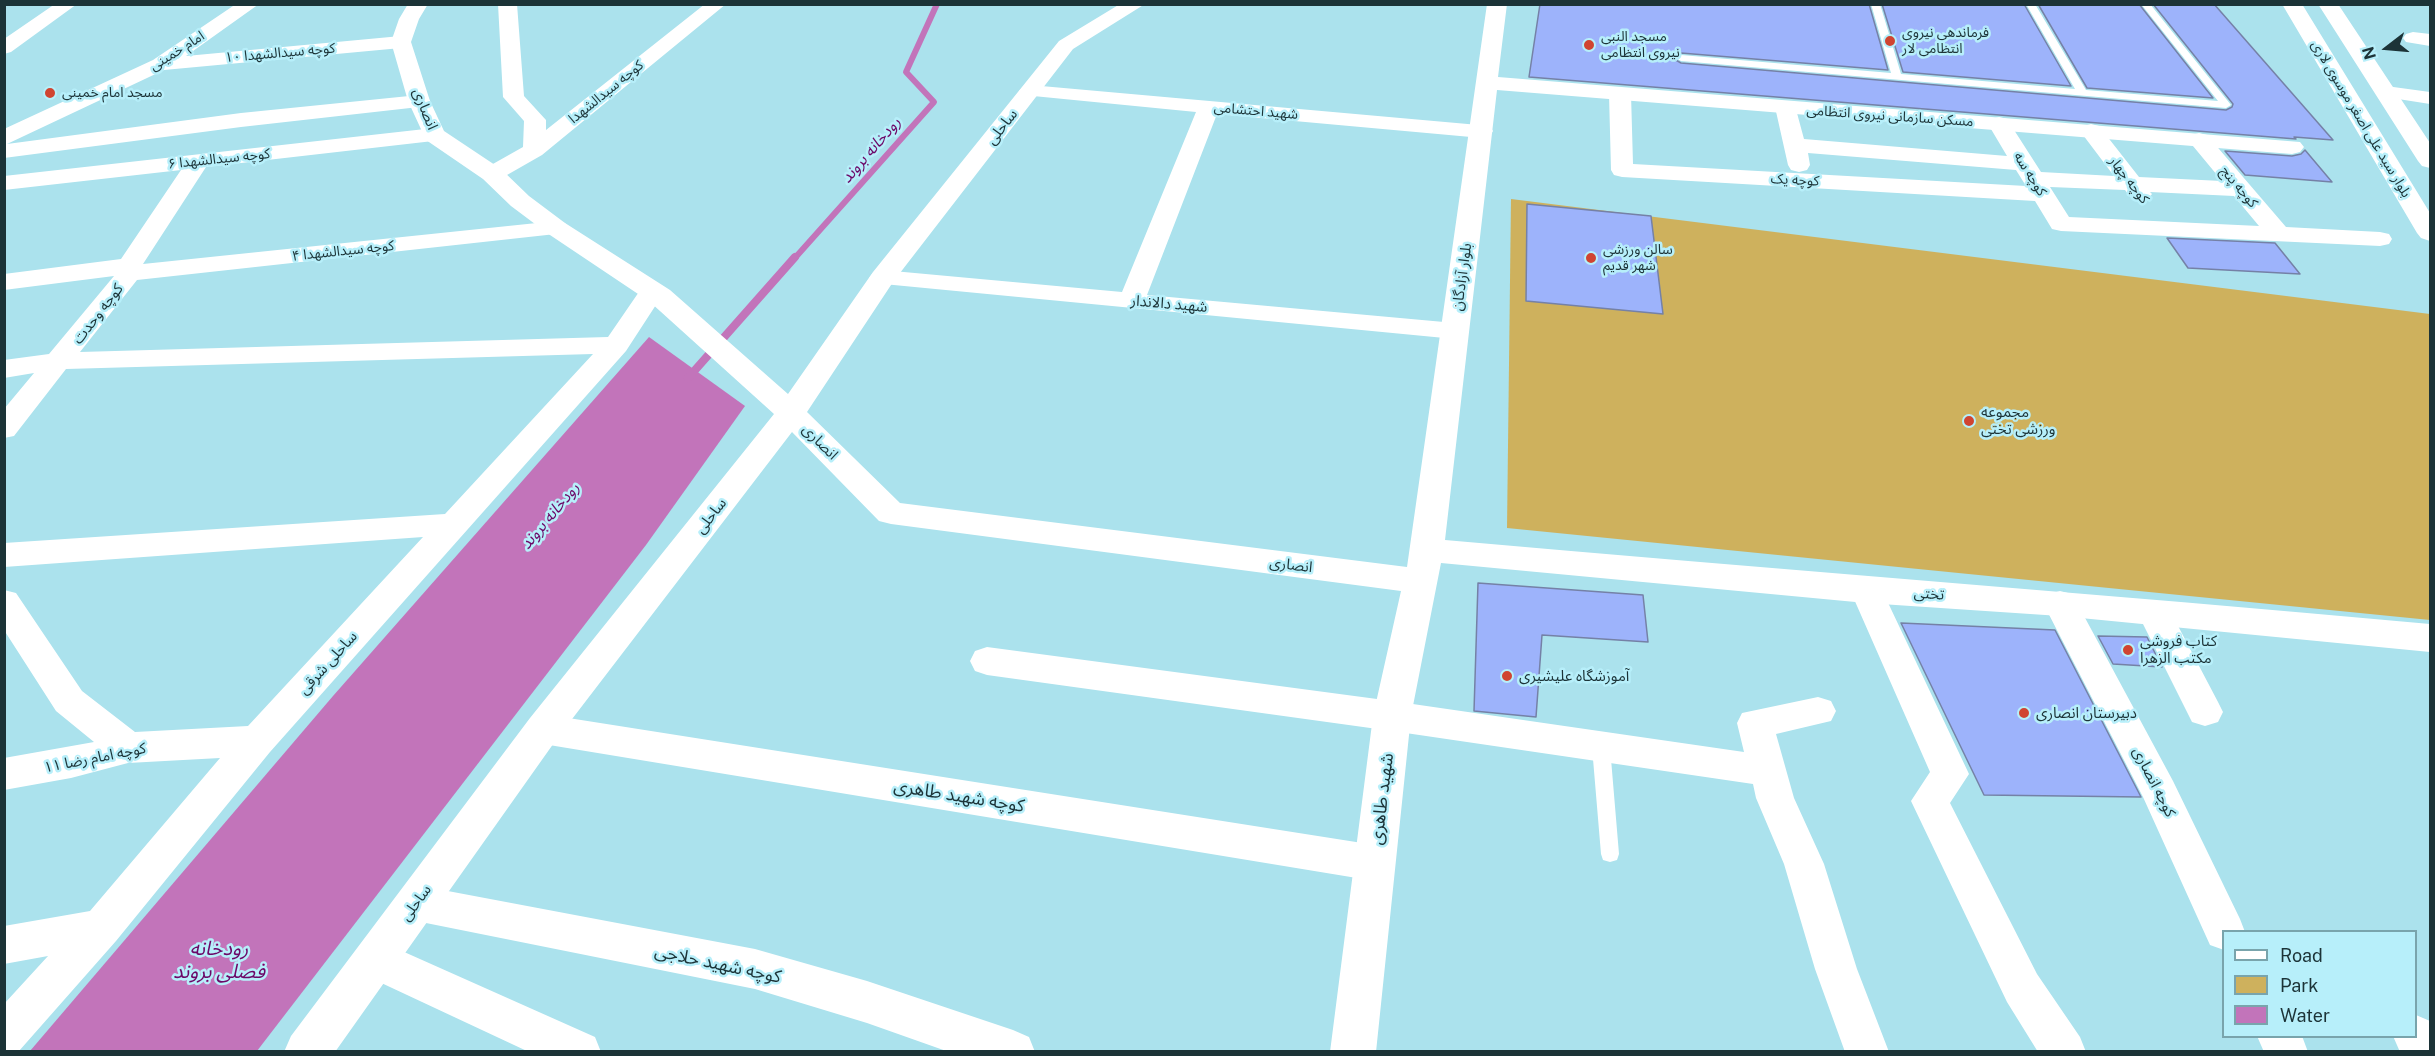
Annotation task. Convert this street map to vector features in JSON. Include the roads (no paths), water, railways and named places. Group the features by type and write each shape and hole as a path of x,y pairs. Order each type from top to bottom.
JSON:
{"main road":[{"path":"401,42 409,19 418,4"},
{"name":"ساحلی","path":"307,1052 543,729 791,413 882,278 1066,45 1135,4"},
{"name":"بلوار آزادگان","path":"1424,566 1497,4"},
{"name":"بلوار سید علی اصغر موسوی لاری","path":"2292,4 2430,233"},
{"path":"2328,4 2430,161"},
{"name":"انصاری","path":"401,42 419,101 434,135 492,174 519,201 556,228 656,294 791,413 891,513 1424,566"},
{"name":"مسکن سازمانی نیروی انتظامی","path":"1487,83 2292,147"},
{"name":"تختی","path":"1424,566 2060,603 2155,614 2430,638"},
{"name":"شهید طاهری","path":"1353,1052 1392,716 1424,566"}],"street":[{"path":"4,48 68,4"},
{"name":"امام خمینی","path":"4,138 160,64 250,4"},
{"path":"507,4 514,97 535,120 534,150"},
{"name":"کوچه سیدالشهدا","path":"492,174 534,150 717,4"},
{"name":"کوچه سیدالشهدا ۱۰","path":"160,64 401,42"},
{"name":"شهید احتشامی","path":"1030,91 1482,131"},
{"path":"2386,92 2430,98"},
{"name":"کوچه یک","path":"1620,94 1622,170 1802,180 2033,179"},
{"path":"4,151 241,120 419,101"},
{"path":"1132,300 1209,107"},
{"path":"1786,107 1802,180"},
{"name":"کوچه سه","path":"1999,124 2061,224 2167,229"},
{"name":"کوچه چهار","path":"2091,131 2167,229"},
{"name":"کوچه سیدالشهدا ۶","path":"4,183 434,135"},
{"name":"کوچه پنج","path":"2199,140 2279,234"},
{"path":"1795,145 2033,179 2241,189"},
{"name":"کوچه وحدت","path":"4,429 62,361 129,270 198,162"},
{"name":"کوچه سیدالشهدا ۴","path":"4,282 556,228"},
{"path":"2167,229 2380,239"},
{"name":"شهید دالاندار","path":"882,278 1455,331"},
{"name":"ساحلی شرقی","path":"4,1036 101,928 257,741 616,345 656,294"},
{"path":"4,369 62,361 616,345"},
{"path":"4,555 454,524"},
{"path":"1866,590 1950,774 1930,801 2022,988 2064,1052"},
{"path":"4,602 69,701 128,748"},
{"name":"کوچه انصاری","path":"2060,603 2160,792 2224,930"},
{"path":"2155,614 2205,712"},
{"path":"987,662 1392,716 1767,771"},
{"path":"1818,711 1755,723 1775,798 1804,864 1836,969 1867,1052"},
{"name":"کوچه شهید طاهری","path":"543,729 1375,863"},
{"name":"کوچه امام رضا ۱۱","path":"4,774 71,763 128,748 257,741"},
{"name":"کوچه شهید حلاجی","path":"416,903 755,969 867,1002 1013,1052"},
{"path":"4,945 101,928"},
{"path":"375,959 579,1052"},
{"path":"2280,1038 2286,1052"},
{"path":"2416,1038 2423,1052"}],"lane":[{"path":"1875,4 1897,76"},
{"path":"2030,4 2082,92"},
{"path":"1681,57 2226,105 2145,4"},
{"path":"1601,747 1610,854"}],"water":[{"name":"رودخانه فصلی بروند","path":"649,337 745,406 646,545 257,1051 30,1051 333,696"}],"waterway":[{"name":"رودخانه بروند","path":"794,259 934,102 906,72 937,4"},
{"name":"رودخانه بروند","path":"688,378 795,257"}],"place":[{"name":"فرماندهی نیروی انتظامی لار","path":"1890,41"},
{"name":"مسجد النبی نیروی انتظامی","path":"1589,45"},
{"name":"مسجد امام خمینی","path":"50,93"},
{"name":"سالن ورزشی شهر قدیم","path":"1591,258"},
{"name":"مجموعه ورزشی تختی","path":"1969,421"},
{"name":"کتاب فروشی مکتب الزهرا","path":"2128,650"},
{"name":"آموزشگاه علیشیری","path":"1507,676"},
{"name":"دبیرستان انصاری","path":"2024,713"}]}
